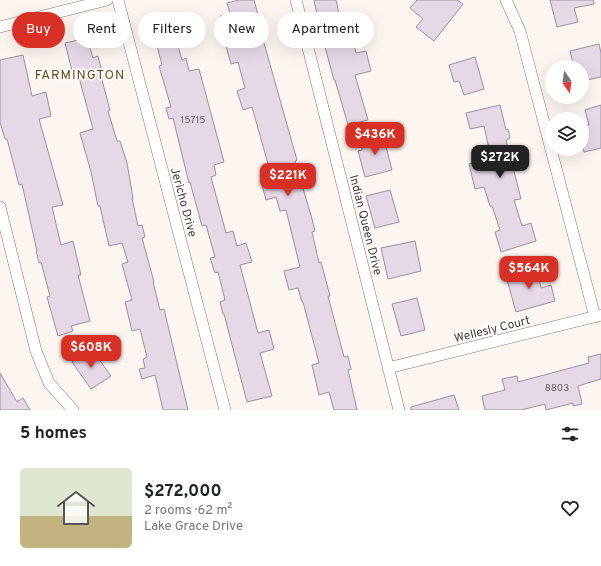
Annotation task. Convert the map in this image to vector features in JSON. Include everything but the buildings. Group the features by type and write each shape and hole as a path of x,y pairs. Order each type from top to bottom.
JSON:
{"street":[{"path":"0,27 107,0"},
{"name":"Jericho Drive","path":"118,0 225,410"},
{"name":"Indian Queen Drive","path":"296,0 399,410"},
{"path":"506,0 520,31 598,316"},
{"path":"0,208 36,351 49,383 73,410"},
{"name":"Wellesly Court","path":"388,368 598,316"}],"district":[{"name":"FARMINGTON","path":"80,74"}]}
